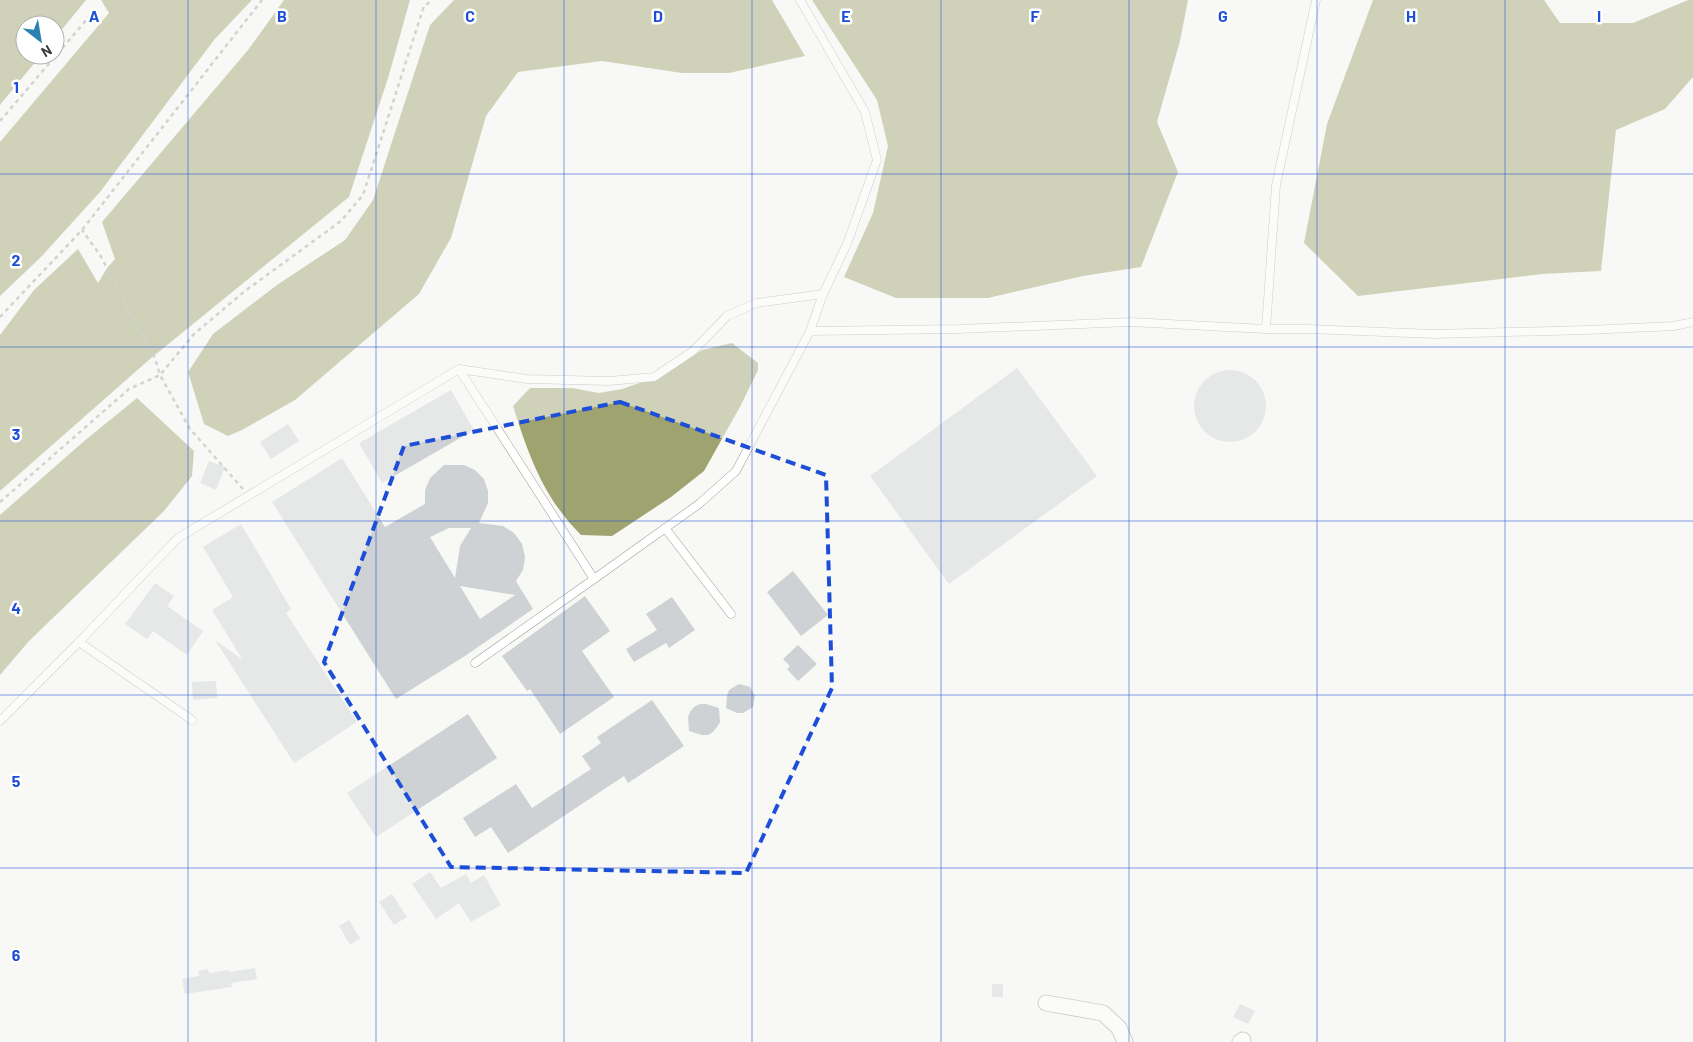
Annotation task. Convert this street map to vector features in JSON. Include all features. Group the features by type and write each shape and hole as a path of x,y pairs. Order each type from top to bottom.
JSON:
{"street":[{"path":"1046,1003 1104,1013 1119,1028 1125,1042"}],"lane":[{"path":"475,663 699,504 736,471 810,332 823,294 847,244 877,160 865,112 800,0"},
{"path":"1266,329 1276,185 1316,0"},
{"path":"0,721 79,642 178,538 459,369 527,379 609,381 654,377 693,351 727,316 756,303 823,294"},
{"path":"810,332 959,329 1130,322 1266,329 1444,334 1674,326 1693,322"},
{"path":"459,369 594,580"},
{"path":"665,528 731,614"},
{"path":"79,642 192,720"}],"path":[{"path":"0,317 82,230 262,0"},
{"path":"0,502 129,389 160,375 194,334 245,291 341,221 363,195 424,6 433,0"},
{"path":"0,121 94,11"},
{"path":"82,230 100,255 155,358 160,375 190,429 249,495"}],"highlighted area":[{"path":"620,402 826,475 832,688 746,873 451,867 324,662 404,446"}],"shaded area":[{"path":"0,0 86,0 65,26 65,15 15,15 15,65 33,65 0,105"},
{"path":"101,0 252,0 214,40 100,192 41,257 0,296 0,142 109,13"},
{"path":"284,0 410,0 389,75 349,197 150,359 0,491 0,335 34,290 78,249 98,283 115,259 102,222 248,50"},
{"path":"454,0 772,0 805,56 729,73 682,73 602,61 518,72 486,116 451,238 419,294 295,400 228,436 204,424 188,372 213,334 277,285 345,240 373,200 430,25"},
{"path":"812,0 1188,0 1180,41 1157,122 1178,172 1141,267 1083,276 988,298 896,298 844,277 873,213 888,146 877,100"},
{"path":"1373,0 1544,0 1560,23 1633,23 1688,0 1693,0 1693,77 1665,109 1616,130 1601,271 1542,274 1358,296 1304,243 1327,124"},
{"path":"732,343 758,363 758,370 741,405 704,471 671,497 612,536 581,535 568,521 547,491 525,442 513,406 530,388 572,388 599,393 622,389 662,375 702,350"},
{"path":"137,398 194,451 192,476 164,511 29,641 0,675 0,515 83,442"}],"building":[{"path":"1017,368 1097,476 949,584 870,476"},
{"path":"1230,370 1250,376 1260,386 1266,406 1260,426 1250,436 1230,442 1210,436 1200,426 1194,406 1200,386 1210,376"},
{"path":"451,390 474,430 382,483 359,443"},
{"path":"288,424 299,441 271,459 260,442"},
{"path":"342,458 385,527 425,504 425,490 430,478 444,465 464,465 475,470 484,479 488,491 488,503 479,523 503,526 514,533 522,544 525,557 523,570 516,581 533,609 465,656 396,699 272,502","holes":["449,528 471,528 460,546 455,578 430,537","460,586 515,595 480,619"]},
{"path":"209,461 225,467 216,490 200,483"},
{"path":"241,524 291,609 286,613 357,722 294,763 215,640 242,659 212,610 233,597 203,547"},
{"path":"793,571 828,615 801,636 767,592"},
{"path":"155,583 174,596 167,606 203,631 187,655 153,631 147,639 125,624"},
{"path":"585,596 610,631 582,651 614,697 560,734 530,689 527,691 502,656"},
{"path":"672,597 695,630 669,648 666,643 634,662 626,649 657,630 646,614"},
{"path":"798,645 817,664 798,681 787,669 790,666 783,659"},
{"path":"216,681 217,698 193,700 192,682"},
{"path":"739,684 750,687 755,696 753,707 743,713 737,713 726,708 729,690"},
{"path":"652,700 684,746 628,783 624,776 508,853 491,827 475,837 463,818 516,784 532,808 591,769 582,756 601,743 597,737"},
{"path":"700,704 719,708 720,722 713,732 708,735 689,731 688,717 690,712"},
{"path":"468,714 497,758 376,837 347,793"},
{"path":"430,872 441,888 466,874 471,883 484,875 501,905 471,922 459,903 436,919 412,884"},
{"path":"392,894 407,917 394,925 379,902"},
{"path":"349,920 360,938 350,945 339,926"},
{"path":"255,968 257,979 231,983 232,987 185,994 182,979 199,976 198,971 208,969 209,973 229,970 229,972"},
{"path":"992,984 1003,984 1003,997 992,997"},
{"path":"1240,1004 1255,1011 1248,1024 1233,1017"}]}
